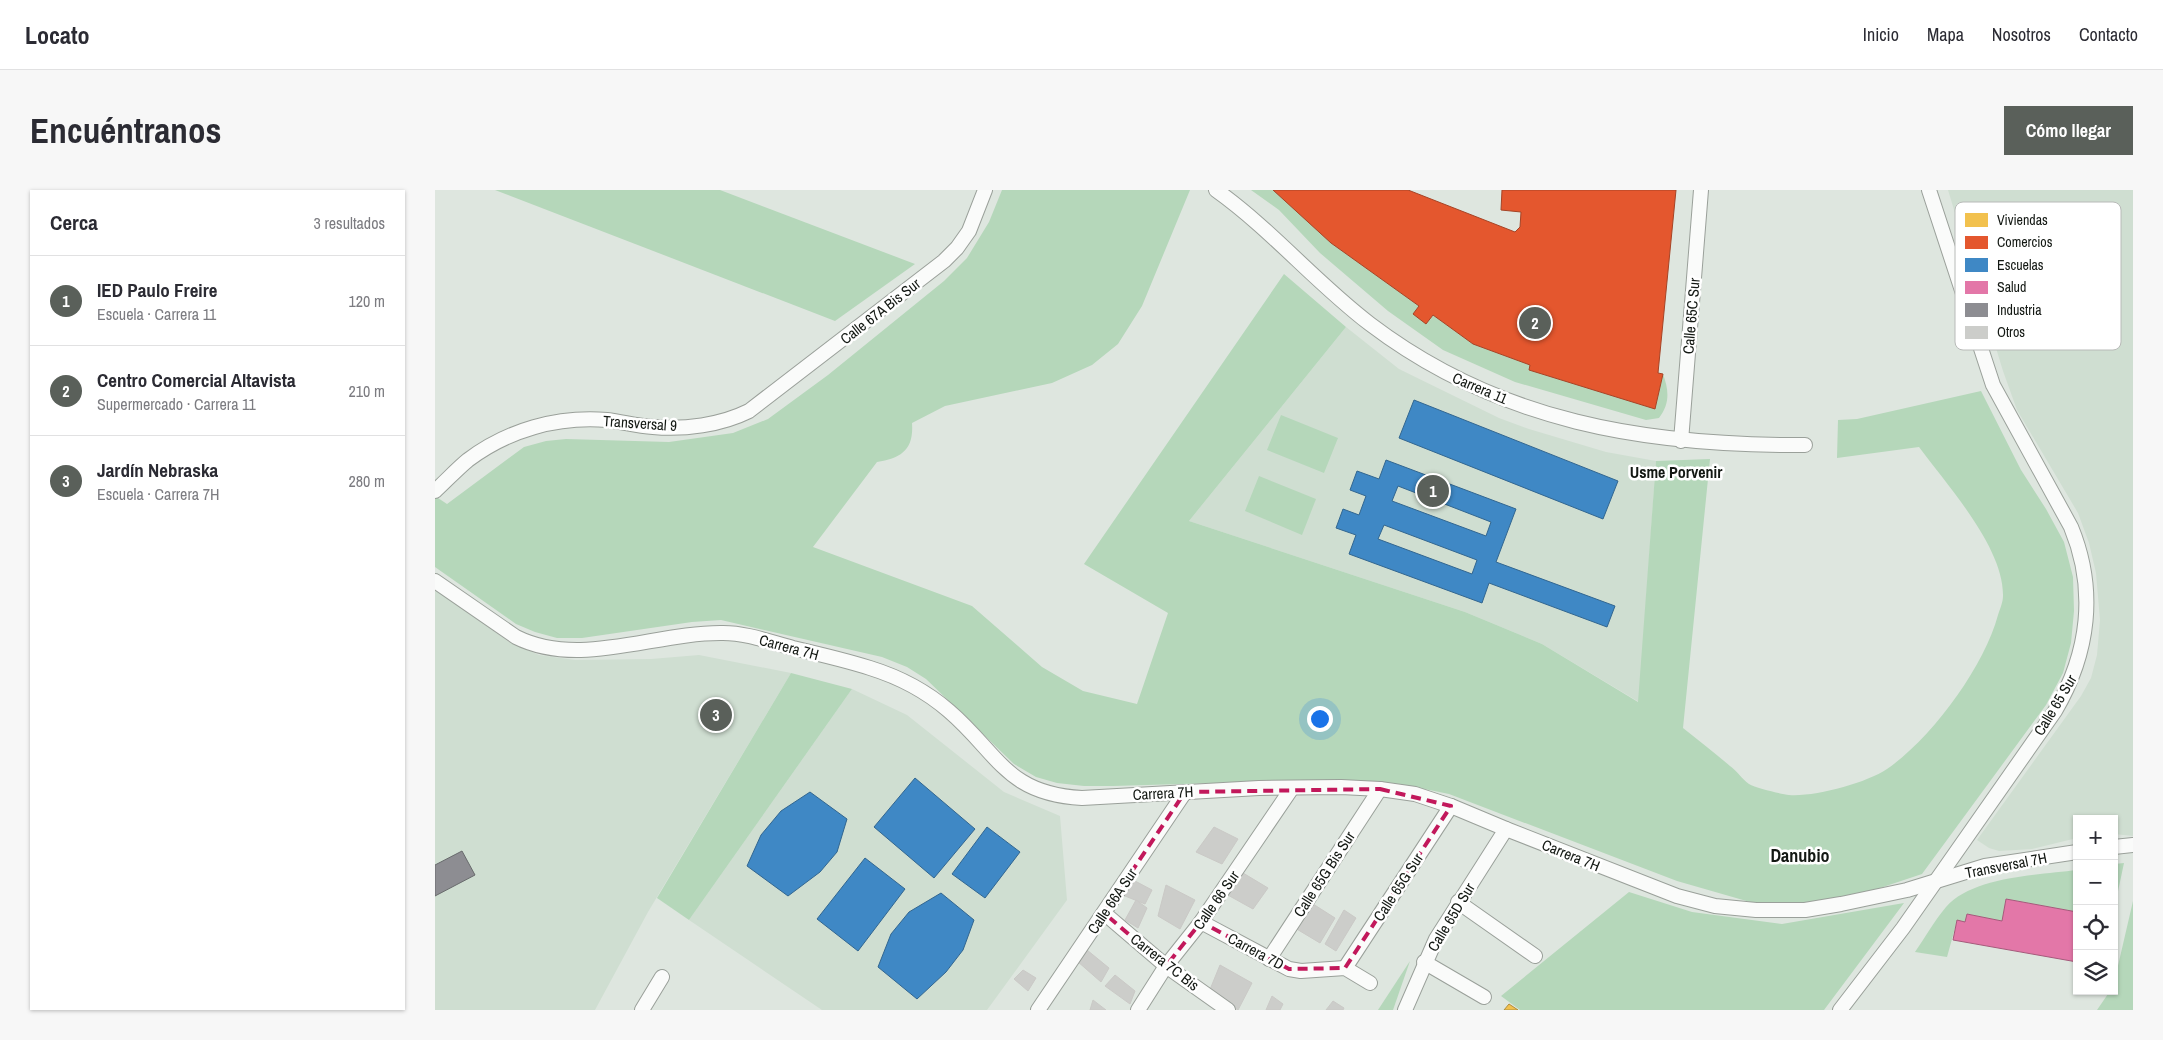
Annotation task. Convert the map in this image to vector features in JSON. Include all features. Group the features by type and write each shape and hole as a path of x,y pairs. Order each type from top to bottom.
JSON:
{"street":[{"name":"Calle 67A Bis Sur","path":"749,410 944,262 969,231 985,190"},
{"name":"Carrera 11","path":"1216,190 1250,215 1347,306 1396,342 1447,374 1502,399 1559,418 1617,432 1681,441 1805,445"},
{"name":"Calle 65C Sur","path":"1681,441 1701,190"},
{"name":"Calle 65 Sur","path":"1929,190 1955,269"},
{"name":"Calle 65 Sur","path":"1840,1010 1903,928 2055,711 2068,688 2082,648 2086,623 2086,596 2078,544 2071,527 2001,402 1982,350"},
{"name":"Transversal 9","path":"435,491 468,461 501,439 523,430 559,422 607,420 653,427 681,427 727,420 749,410"},
{"name":"Carrera 7H","path":"435,581 516,637 527,643 552,650 577,651 692,634 739,634 869,667 903,681 935,700 963,724 1008,773 1042,792 1062,797 1083,798 1292,788 1380,789 1434,799 1677,896 1735,909 1805,910 1889,895 1935,881"},
{"name":"Calle 66 Sur","path":"1138,1010 1166,966 1201,922 1292,788"},
{"name":"Calle 65G Bis Sur","path":"1269,959 1380,789"},
{"name":"Calle 66A Sur","path":"1038,1010 1185,792"},
{"name":"Calle 65G Sur","path":"1345,968 1451,806"},
{"name":"Calle 65D Sur","path":"1405,1010 1424,962 1458,902 1506,829"},
{"path":"2118,847 2133,845"},
{"name":"Transversal 7H","path":"1935,881 1985,866 2073,853"},
{"path":"1458,902 1535,956"},
{"name":"Carrera 7C Bis","path":"1104,913 1166,966 1228,1010"},
{"name":"Carrera 7D","path":"1201,922 1289,969 1301,971 1345,968"},
{"path":"1424,962 1484,997"},
{"path":"1345,968 1370,983"},
{"path":"642,1010 661,978"}],"highlighted area":[{"path":"1380,789 1451,806 1345,968 1289,969 1201,922 1166,966 1104,913 1185,792"}],"shaded area":[{"path":"1948,190 2133,190 2133,836 2118,834 2118,815 2073,815 2073,839 2032,849 1999,851 1989,848 1977,840 2081,696 2091,678 2097,655 2100,620 2096,573 2089,543 2078,513 2017,410 1997,350 2121,350 2121,202 1955,202 1955,213"},
{"path":"1346,327 1399,369 1499,418 1606,452 1656,461 1639,702 1542,644 1465,612 1189,521"},
{"path":"435,589 509,642 539,655 575,660 651,659 699,655 791,673 648,912 595,1010 435,1010"},
{"path":"852,689 907,715 1004,792 1060,816 1067,900 987,1010 822,1010 689,920"}],"green space":[{"path":"495,190 720,190 915,264 835,321"},
{"path":"1002,190 1190,190 1142,306 1118,344 1092,365 1052,383 945,406 912,423 911,440 908,446 899,455 877,462 813,547 972,606 1042,667 1083,691 1137,704 1168,613 1084,564 1284,274 1346,327 1189,521 1465,612 1542,644 1638,702 1656,461 1710,459 1683,728 1733,768 1749,784 1789,795 1812,794 1854,784 1878,774 1904,756 1921,739 1954,700 1969,678 1991,635 2003,598 2001,577 1985,538 1959,499 1919,447 1837,458 1838,420 1857,419 1981,391 2021,470 2064,542 2073,577 2074,611 2071,643 2063,673 2046,705 1922,874 1868,892 1820,903 1787,905 1750,902 1677,881 1449,794 1424,789 1374,782 1326,780 1113,786 1084,786 1057,783 1036,777 1014,764 926,679 907,667 882,657 721,620 692,622 582,638 557,638 516,624 435,567 435,496 447,504 524,447 546,441 566,439 669,442 733,433 768,419 828,375 944,281 967,258 989,222"},
{"path":"1251,190 1273,190 1280,194 1331,243 1419,306 1414,314 1426,324 1433,315 1473,344 1530,365 1529,370 1655,409 1663,374 1667,402 1663,413 1659,418 1646,420 1515,382 1443,350 1388,311 1320,253 1279,210"},
{"path":"1281,415 1338,438 1324,473 1267,450"},
{"path":"1259,476 1316,499 1302,535 1245,511"},
{"path":"791,673 852,689 689,920 657,898"},
{"path":"2124,863 2118,891 2118,864"},
{"path":"2073,870 2073,911 2006,899 2002,921 1967,914 1965,922 1957,921 1947,957 1915,952 1937,918 1958,897 1972,889 1989,883"},
{"path":"1629,892 1692,912 1782,924 1904,903 1824,1010 1520,1010 1501,996"},
{"path":"2133,901 2133,1010 2097,1010 2107,995 2118,995 2118,966"},
{"path":"1410,961 1393,1010 1378,1010"}],"building: Viviendas":[{"path":"1509,1004 1518,1010 1504,1010"}],"building: Comercios":[{"path":"1273,190 1408,190 1515,232 1520,227 1521,212 1501,210 1502,190 1676,190 1658,373 1663,374 1655,409 1529,370 1530,365 1473,344 1433,315 1426,324 1413,314 1419,306 1331,243"}],"building: Escuelas":[{"path":"1414,400 1618,481 1603,519 1399,438"},
{"path":"1386,460 1516,509 1496,562 1615,606 1607,627 1489,583 1482,603 1349,554 1356,535 1336,528 1343,509 1359,515 1366,496 1350,490 1357,471 1379,479","holes":["1398,486 1491,522 1486,536 1392,501","1384,525 1477,560 1472,574 1378,539"]},
{"path":"915,778 975,829 934,878 874,827"},
{"path":"810,792 847,819 837,852 820,872 788,896 747,866 761,835 781,811"},
{"path":"987,827 1020,852 985,898 952,874"},
{"path":"865,858 905,889 858,951 817,919"},
{"path":"941,893 974,920 963,950 946,972 917,999 878,967 891,934 909,912"}],"building: Salud":[{"path":"2006,899 2073,911 2073,961 1953,940 1957,920 1965,922 1967,914 2002,921"}],"building: Industria":[{"path":"462,851 475,875 435,896 435,865"}],"building: Otros":[{"path":"1214,827 1238,839 1222,864 1196,852"},
{"path":"1243,873 1268,888 1253,909 1226,894"},
{"path":"1135,881 1152,890 1145,904 1125,896"},
{"path":"1166,885 1195,900 1180,929 1158,916"},
{"path":"1136,900 1147,908 1138,928 1125,920"},
{"path":"1313,904 1335,918 1320,943 1295,928"},
{"path":"1344,910 1356,918 1336,951 1325,944"},
{"path":"1087,950 1109,968 1101,982 1077,961"},
{"path":"1220,965 1252,983 1238,1010 1209,992"},
{"path":"1023,970 1036,978 1028,991 1014,979"},
{"path":"1115,975 1135,991 1130,1004 1105,986"},
{"path":"1272,996 1283,1004 1280,1010 1266,1010"},
{"path":"1093,1000 1106,1010 1090,1010"},
{"path":"1333,1001 1344,1008 1343,1010 1326,1010"}],"place":[{"name":"Centro Comercial Altavista","path":"1535,323"},
{"name":"IED Paulo Freire","path":"1433,491"},
{"name":"Jardín Nebraska","path":"716,715"}],"district":[{"name":"Usme Porvenir","path":"1676,472"},
{"name":"Danubio","path":"1800,855"}]}
